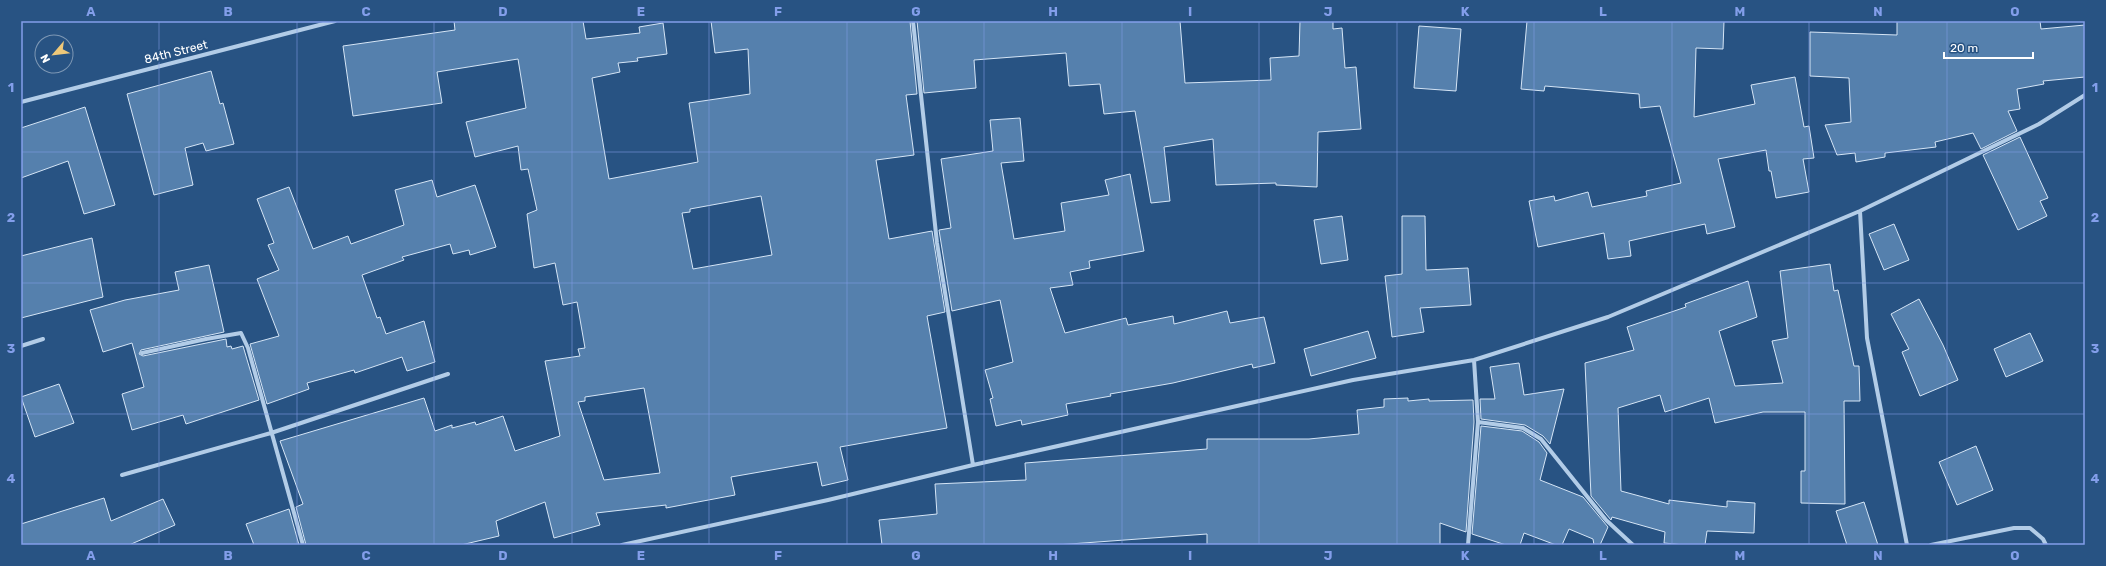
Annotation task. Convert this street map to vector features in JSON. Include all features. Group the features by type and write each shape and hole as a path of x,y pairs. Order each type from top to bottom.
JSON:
{"street":[{"name":"84th Street","path":"21,102 335,21"},
{"path":"912,21 937,243 973,465"},
{"path":"622,545 828,500 973,465 1354,380 1474,360 1608,317 1860,211 2039,124 2085,95"},
{"path":"1860,211 1867,338 1907,545"},
{"path":"142,353 219,336 241,333 248,348 303,545"},
{"path":"21,346 43,339"},
{"path":"1468,545 1478,422 1474,360"},
{"path":"122,475 271,433 448,374"},
{"path":"1478,422 1523,428 1541,440 1606,520 1632,545"},
{"path":"1931,545 2014,528 2030,528 2043,539 2046,545"}],"building":[{"path":"454,21 583,21 586,39 640,33 639,27 663,23 667,54 637,58 638,61 618,63 620,72 592,78 609,179 698,162 689,103 750,94 748,49 715,53 711,21 910,21 917,94 906,95 914,155 876,160 889,239 932,231 945,312 927,316 947,428 840,447 848,480 822,486 817,462 731,477 735,495 666,508 666,505 596,513 600,525 554,538 545,502 496,521 499,536 461,545 306,545 296,507 303,504 280,441 424,398 435,431 452,425 452,428 475,422 476,425 503,416 515,451 560,436 545,361 580,356 578,349 585,348 577,302 563,305 555,263 534,268 527,214 537,210 528,169 521,170 518,146 475,157 466,122 526,108 518,59 437,72 442,103 353,116 343,46 455,30","holes":["761,196 772,255 693,269 682,213 690,212 690,209","644,388 660,473 604,480 578,402 585,401 585,397"]},
{"path":"917,21 1180,21 1185,83 1271,80 1270,58 1299,56 1300,21 1333,21 1333,29 1342,28 1345,68 1356,67 1361,129 1318,132 1317,187 1276,185 1276,183 1216,185 1213,139 1164,147 1170,201 1151,203 1135,111 1104,114 1100,84 1069,86 1066,53 974,60 976,88 924,93"},
{"path":"1527,21 1724,21 1723,49 1696,48 1694,117 1755,104 1751,85 1795,77 1804,127 1809,126 1814,158 1803,159 1809,192 1776,198 1771,171 1769,171 1766,150 1718,159 1735,227 1707,234 1705,224 1629,241 1631,256 1608,259 1604,233 1538,247 1529,201 1554,196 1555,201 1588,192 1592,207 1647,196 1646,191 1681,183 1660,106 1640,108 1639,94 1545,86 1544,91 1521,89"},
{"path":"1897,21 2040,21 2041,29 2085,25 2085,77 2043,81 2044,84 2017,89 2020,109 2008,111 2017,131 1981,149 1973,133 1935,142 1936,147 1885,153 1885,157 1856,162 1855,153 1837,155 1825,125 1851,122 1849,78 1810,76 1810,32 1897,35"},
{"path":"1419,26 1461,29 1456,91 1414,88"},
{"path":"211,71 220,104 223,103 234,144 206,151 203,143 185,148 193,185 154,195 127,94"},
{"path":"85,107 115,205 84,214 68,161 21,178 21,128"},
{"path":"1020,118 1024,161 1001,163 1014,239 1065,231 1061,203 1109,195 1105,180 1130,174 1144,251 1089,261 1090,268 1070,272 1073,285 1050,288 1065,333 1126,318 1128,325 1173,316 1174,324 1227,311 1230,323 1264,317 1275,363 1253,368 1252,364 1173,383 1110,394 1111,396 1066,404 1068,415 1022,425 1021,420 996,426 990,399 993,398 985,370 1013,362 1000,300 952,311 939,230 951,228 941,159 993,151 990,120"},
{"path":"2020,137 2048,198 2040,201 2047,216 2018,230 1983,155"},
{"path":"432,180 437,197 475,185 496,247 470,255 469,250 453,254 450,244 402,257 404,260 362,275 377,318 380,317 386,334 424,321 435,362 407,371 402,357 355,373 354,370 307,383 309,389 267,404 250,344 279,336 257,279 279,270 268,245 274,243 257,199 289,187 313,249 348,236 351,244 404,225 395,190"},
{"path":"1342,216 1348,260 1321,264 1314,220"},
{"path":"1402,216 1425,216 1426,270 1468,268 1471,305 1420,308 1424,332 1392,337 1385,276 1402,274"},
{"path":"1894,224 1909,260 1884,270 1869,234"},
{"path":"92,238 103,297 21,318 21,256"},
{"path":"1830,264 1834,291 1838,290 1854,366 1859,366 1860,401 1844,401 1845,504 1801,503 1801,471 1805,471 1805,412 1763,412 1715,423 1709,398 1665,412 1660,395 1618,408 1621,491 1669,504 1669,500 1727,507 1727,501 1755,503 1754,533 1707,531 1705,545 1684,545 1664,543 1665,532 1612,517 1611,520 1591,496 1585,363 1634,350 1627,327 1686,307 1685,304 1748,281 1757,317 1719,331 1735,386 1783,383 1772,341 1788,338 1780,271"},
{"path":"209,265 224,332 141,350 139,354 143,356 226,339 227,347 231,346 232,349 243,346 259,400 186,424 183,415 132,430 122,394 144,387 132,343 103,352 90,310 125,300 179,290 175,272"},
{"path":"1919,299 1943,345 1958,380 1920,396 1902,352 1909,349 1891,314"},
{"path":"1368,331 1376,358 1311,376 1304,349"},
{"path":"2030,333 2043,361 2006,377 1994,349"},
{"path":"1519,363 1524,395 1564,389 1550,444 1543,436 1525,425 1481,419 1480,399 1495,399 1490,367"},
{"path":"59,384 74,423 35,437 21,397"},
{"path":"1408,398 1408,401 1429,399 1429,401 1473,400 1474,422 1466,532 1440,523 1440,545 1207,545 1207,534 1056,545 882,545 879,520 937,514 935,484 1026,480 1025,463 1207,449 1207,439 1309,439 1359,434 1357,410 1384,407 1384,399"},
{"path":"1481,426 1522,431 1539,442 1547,453 1540,480 1583,497 1608,527 1600,545 1594,545 1593,539 1569,529 1562,545 1556,545 1524,533 1520,545 1506,545 1472,534"},
{"path":"1976,446 1993,490 1957,505 1939,462"},
{"path":"104,498 111,521 163,499 175,525 129,545 21,545 21,524"},
{"path":"1864,502 1878,545 1847,545 1836,511"},
{"path":"289,509 299,545 254,545 246,524"}]}
